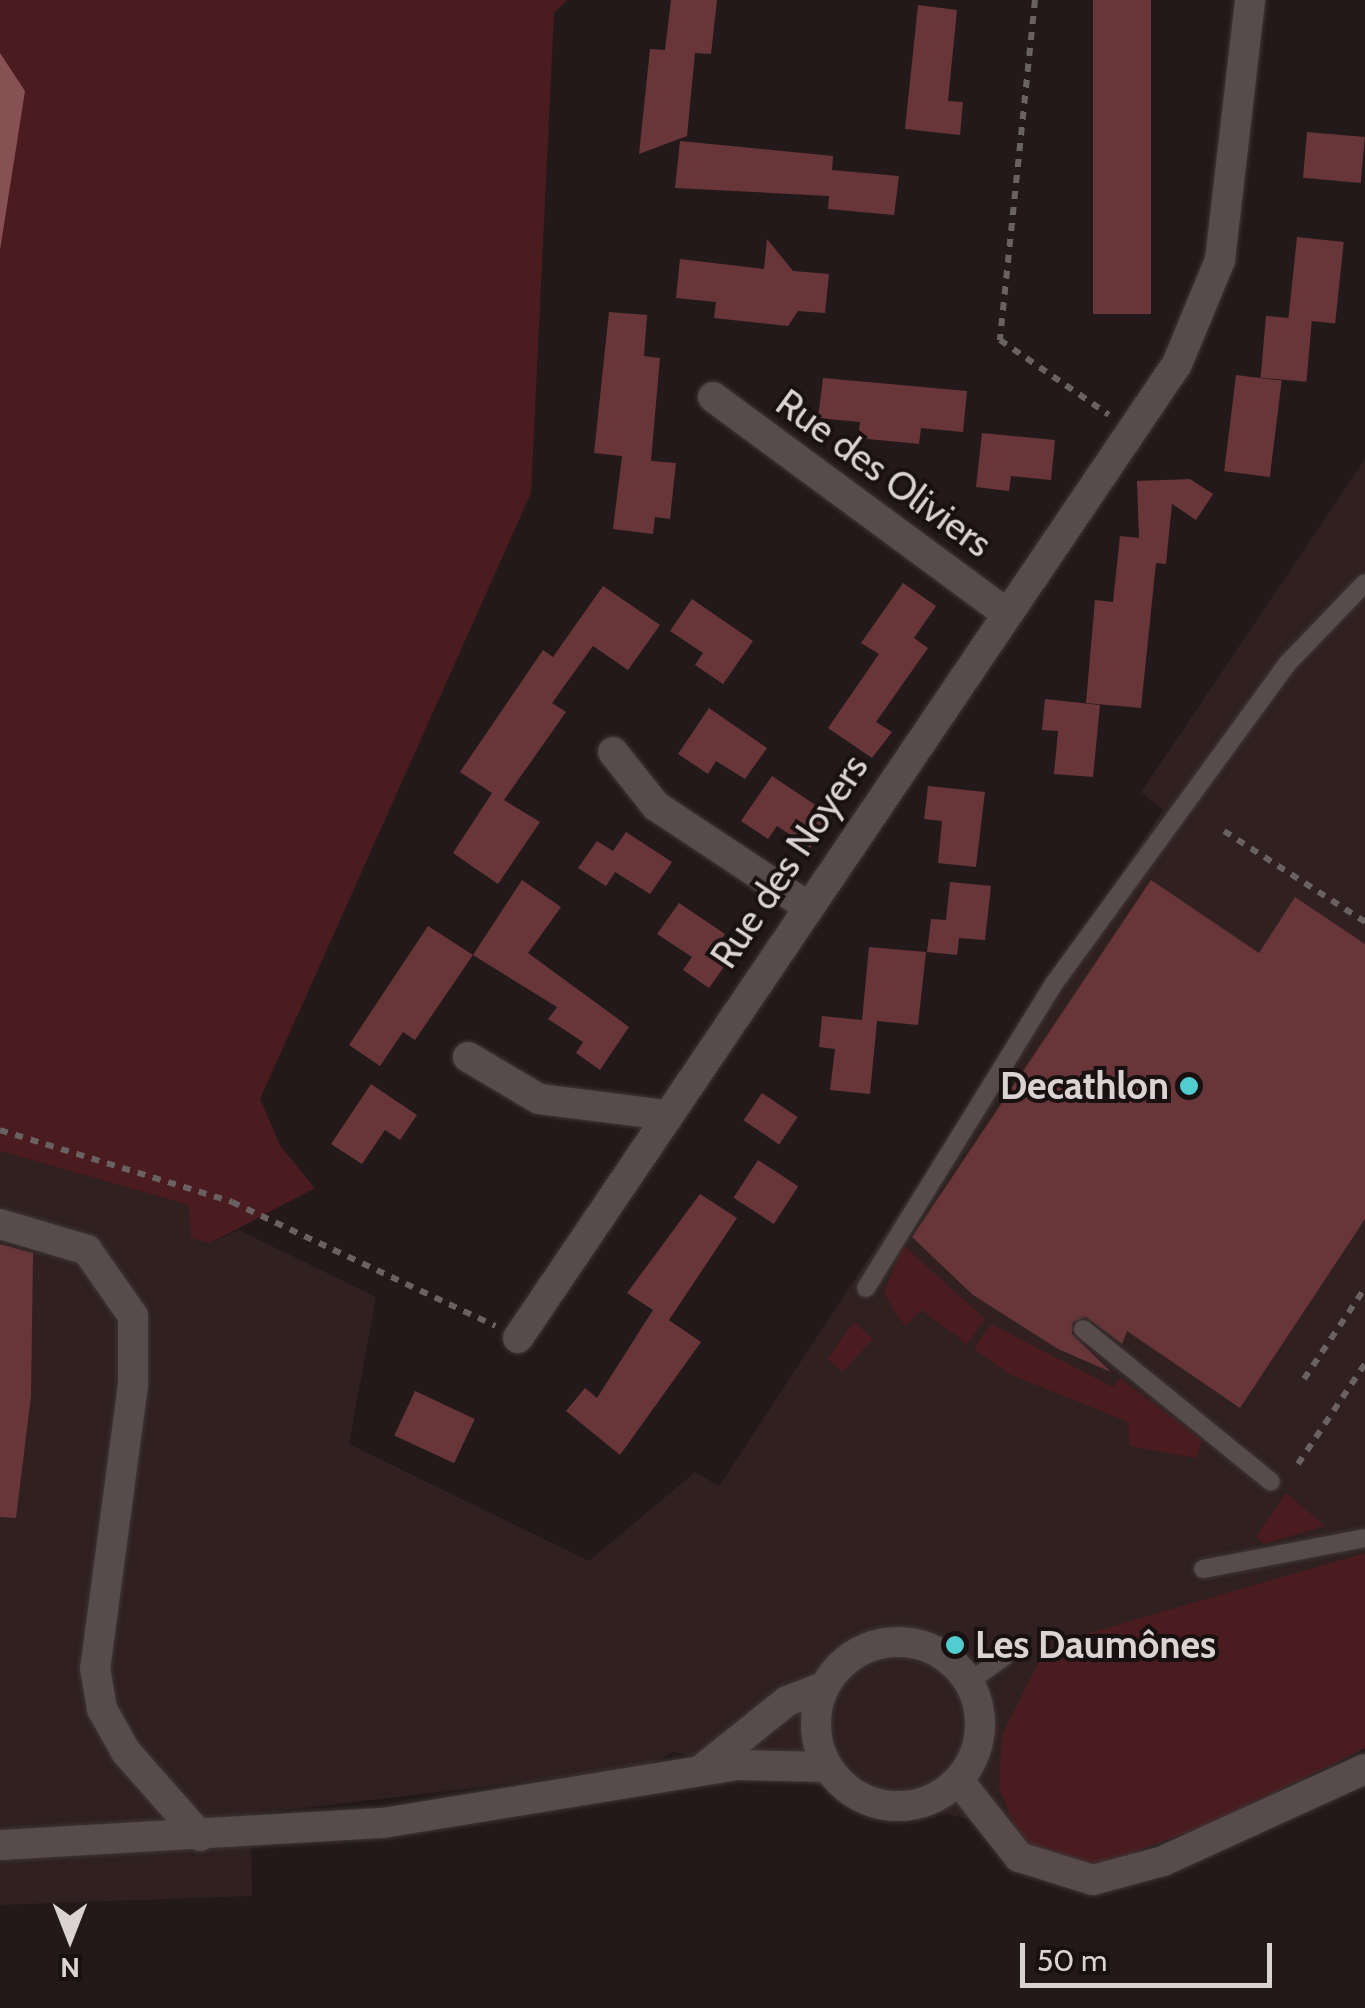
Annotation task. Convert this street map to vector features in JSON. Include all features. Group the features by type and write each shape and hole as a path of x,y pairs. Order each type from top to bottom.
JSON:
{"street":[{"name":"Rue des Noyers","path":"518,1338 806,906 1178,364 1220,260 1250,0"},
{"name":"Rue des Oliviers","path":"714,397 1006,613"},
{"path":"613,752 656,806 806,906"},
{"path":"468,1057 539,1099 665,1115"},
{"path":"0,1224 87,1250 133,1316 133,1385 95,1668 102,1709 126,1752 200,1836"},
{"path":"899,1642 928,1646 970,1682 981,1720 959,1781 931,1801 892,1807 846,1789 826,1767 815,1714 824,1687 843,1662 899,1642"},
{"path":"701,1770 787,1701 824,1687"},
{"path":"0,1846 383,1823 701,1770 826,1767"},
{"path":"959,1781 1020,1857 1093,1880 1163,1861 1365,1768"}],"lane":[{"path":"866,1288 1053,985 1287,664 1365,583"},
{"path":"1082,1329 1271,1482"},
{"path":"1203,1569 1365,1538"},
{"path":"970,1682 1004,1657"}],"path":[{"path":"1035,0 1000,340 1131,430"},
{"path":"1224,832 1365,922"},
{"path":"0,1130 232,1202 518,1338"},
{"path":"1304,1378 1365,1288"},
{"path":"1298,1464 1365,1364"}],"shaded area":[{"path":"0,0 567,0 554,13 531,493 260,1099 281,1147 315,1188 210,1243 191,1238 189,1205 0,1151"},
{"path":"0,53 25,91 0,250"},
{"path":"1365,459 1365,1748 1328,1768 1035,1851 1016,1830 673,1752 644,1768 251,1814 252,1896 0,1905 0,1151 189,1205 210,1243 239,1230 376,1297 349,1444 589,1561 695,1472 719,1486 1163,810 1141,792"},
{"path":"903,1245 985,1319 967,1344 921,1310 906,1326 898,1317 884,1293"},
{"path":"854,1322 873,1339 842,1372 827,1359"},
{"path":"991,1324 1113,1387 1120,1378 1202,1440 1196,1458 1130,1446 1128,1422 1009,1374 974,1349"},
{"path":"1286,1493 1325,1526 1264,1544 1256,1536"},
{"path":"1365,1553 1365,1748 1215,1822 1098,1866 1035,1851 1016,1830 999,1788 1002,1735 1041,1657 1075,1637"}],"building":[{"path":"671,0 717,0 711,54 695,53 687,136 639,154 650,49 665,50"},
{"path":"1093,0 1151,0 1151,314 1093,314"},
{"path":"918,5 957,10 948,101 963,102 960,135 905,129"},
{"path":"1307,132 1365,137 1361,183 1303,178"},
{"path":"680,141 833,156 832,170 899,176 894,215 828,209 829,196 675,188"},
{"path":"1297,237 1344,242 1335,323 1288,319"},
{"path":"767,239 793,271 829,274 825,313 798,311 788,326 714,318 716,302 676,298 680,259 764,269"},
{"path":"609,312 647,315 644,356 660,358 651,461 676,463 670,519 655,517 653,534 613,529 622,456 594,453"},
{"path":"1266,316 1312,320 1306,382 1261,378"},
{"path":"1236,375 1282,381 1270,477 1224,471"},
{"path":"823,378 967,391 963,432 921,428 919,444 858,438 860,422 818,418"},
{"path":"982,433 1055,440 1051,480 1011,476 1009,491 976,487"},
{"path":"1190,479 1213,494 1196,520 1172,504 1166,564 1156,563 1141,708 1086,703 1095,600 1113,602 1120,536 1139,538 1137,481"},
{"path":"903,583 936,606 914,638 928,648 876,722 892,732 872,758 828,728 879,654 861,643"},
{"path":"603,586 660,625 628,670 593,646 552,703 566,712 504,800 540,822 498,884 453,853 492,793 460,772 543,650 553,657"},
{"path":"692,599 753,641 723,684 695,665 703,653 670,631"},
{"path":"1045,699 1100,705 1093,777 1054,774 1058,731 1042,730"},
{"path":"709,708 767,748 745,779 716,761 708,774 678,754"},
{"path":"772,776 832,816 810,848 777,826 768,839 741,821"},
{"path":"928,786 985,792 976,867 938,863 942,821 924,819"},
{"path":"626,832 672,862 650,894 615,872 606,886 578,868 597,841 613,851"},
{"path":"522,880 561,907 528,953 629,1027 600,1070 576,1053 583,1042 548,1019 557,1007 473,955"},
{"name":"Decathlon","path":"1151,880 1259,953 1295,897 1365,944 1365,1219 1240,1408 1127,1331 1122,1344 1086,1317 1073,1322 1072,1334 1111,1372 1058,1349 973,1295 912,1237"},
{"path":"950,882 991,886 985,940 959,938 957,955 927,952 931,919 946,920"},
{"path":"679,903 725,934 711,954 726,964 709,988 683,970 692,957 657,934"},
{"path":"428,926 473,955 415,1040 403,1032 380,1066 349,1045"},
{"path":"869,947 926,952 918,1025 877,1021 870,1094 830,1090 835,1049 819,1047 822,1016 862,1020"},
{"path":"371,1084 417,1115 400,1140 385,1130 362,1164 331,1144"},
{"path":"762,1093 798,1117 779,1144 744,1120"},
{"path":"758,1160 798,1186 774,1224 733,1198"},
{"path":"700,1194 737,1218 669,1320 701,1342 620,1455 566,1411 585,1388 597,1398 653,1310 627,1293"},
{"path":"0,1244 33,1253 31,1396 16,1518 0,1517"},
{"path":"415,1391 475,1419 454,1463 394,1435"}],"place":[{"name":"Decathlon","path":"1189,1086"},
{"name":"Les Daumônes","path":"955,1645"}]}
